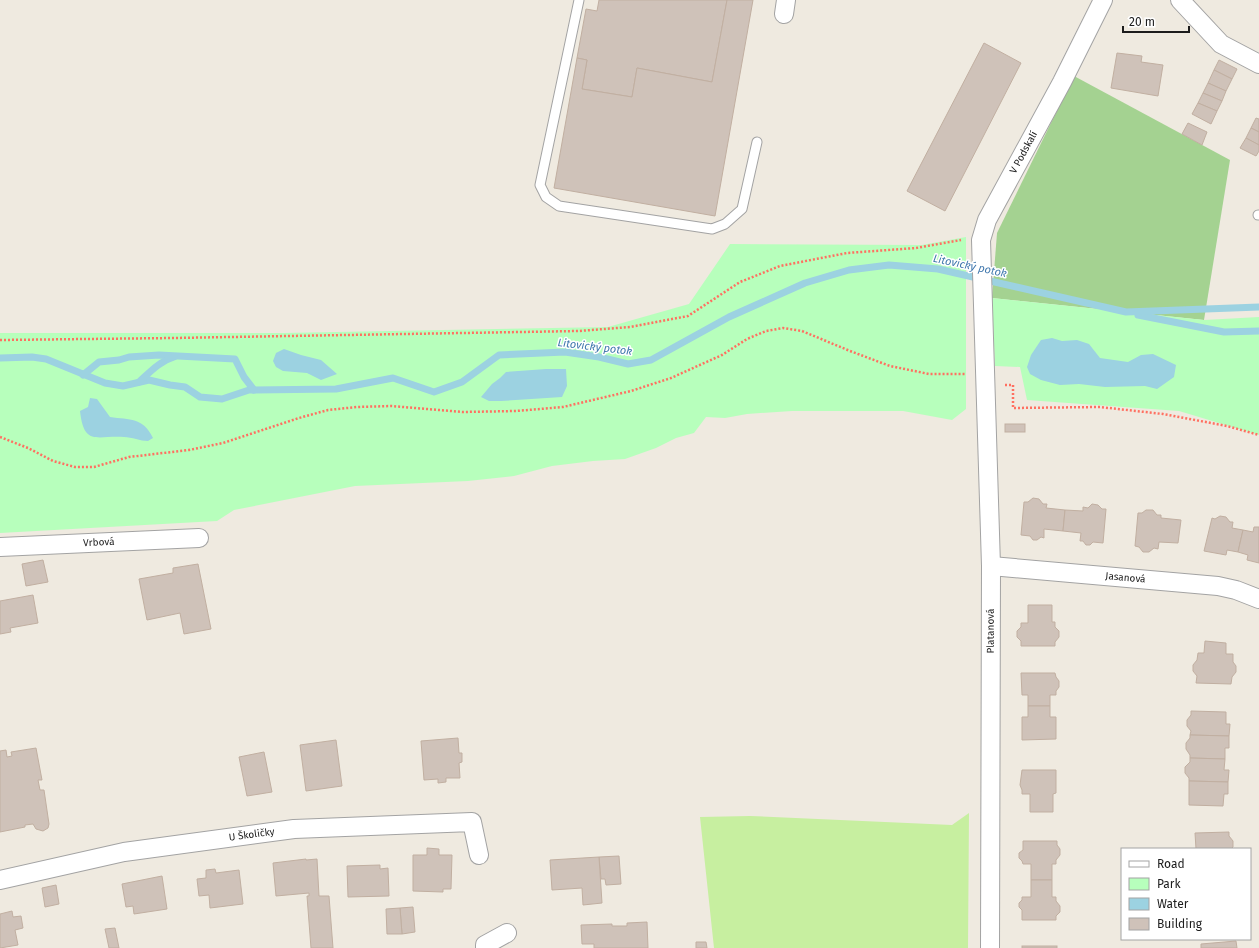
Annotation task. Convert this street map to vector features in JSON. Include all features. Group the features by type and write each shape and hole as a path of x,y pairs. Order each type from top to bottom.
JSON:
{"street":[{"name":"V Podskalí","path":"982,314 981,248 987,220 1062,82 1103,0"},
{"path":"1180,0 1221,44 1259,64"},
{"name":"Platanová","path":"982,314 991,566 990,948"},
{"name":"Vrbová","path":"0,547 199,538"},
{"name":"Jasanová","path":"991,566 1218,586 1236,590 1259,599"},
{"name":"U Školičky","path":"0,880 124,852 294,829 472,822 479,855"},
{"path":"485,948 485,944 507,933"}],"lane":[{"path":"579,0 540,185 546,197 558,206 712,229 725,224 742,208 757,142"}],"path":[{"path":"0,340 579,331 630,327 688,316 740,282 780,266 847,253 916,248 955,241 981,248"},
{"path":"0,437 28,448 53,461 74,468 94,467 110,461 129,457 189,450 223,443 298,418 328,410 391,406 463,412 516,411 563,407 631,391 671,378 722,355 748,339 766,331 783,328 802,331 850,352 890,366 929,374 965,374"},
{"path":"998,386 1013,385 1013,408 1100,408 1155,413 1227,426 1259,435"}],"green space":[{"path":"1074,76 1230,160 1204,320 992,298 997,233"},
{"path":"966,237 966,409 952,420 903,411 792,411 747,414 725,418 706,417 694,433 676,438 656,448 625,459 552,466 514,476 468,481 355,486 234,510 217,521 0,533 0,333 283,333 608,327 689,304 730,244 922,245"},
{"path":"992,298 1204,320 1259,317 1259,435 1179,411 1027,400 1020,367 995,366"},
{"path":"969,813 968,948 714,948 700,817 750,816 952,825"}],"water":[{"path":"1052,338 1062,341 1077,340 1089,344 1100,358 1128,362 1141,355 1153,354 1176,365 1174,377 1157,389 1145,386 1105,387 1079,384 1060,385 1041,380 1030,374 1027,367 1031,355 1041,340"},
{"path":"284,349 321,360 337,374 321,380 307,373 283,371 276,367 273,361 276,353"},
{"path":"566,369 567,386 562,397 489,401 481,397 492,384 506,372"},
{"path":"90,398 97,399 110,417 130,419 145,426 153,438 148,441 127,437 93,437 89,435 82,422 80,411 88,407"}],"building":[{"path":"599,0 727,0 712,82 637,68 632,97 582,89 587,60 577,58 586,9 597,11"},
{"path":"727,0 753,0 715,216 554,188 577,58 587,60 582,89 632,97 637,68 712,82"},
{"path":"984,43 1021,63 945,211 907,191"},
{"path":"1117,53 1142,56 1141,62 1163,65 1158,96 1111,88"},
{"path":"1219,60 1237,69 1232,79 1214,70"},
{"path":"1214,70 1232,79 1226,91 1208,83"},
{"path":"1208,83 1226,91 1222,101 1203,93"},
{"path":"1203,93 1222,101 1217,111 1198,103"},
{"path":"1198,103 1217,111 1211,124 1192,114"},
{"path":"1256,118 1259,119 1259,132 1251,128"},
{"path":"1188,123 1207,132 1202,145 1182,134"},
{"path":"1251,128 1259,132 1259,145 1246,138"},
{"path":"1246,138 1259,145 1259,151 1256,156 1240,148"},
{"path":"1005,424 1025,424 1025,432 1005,432"},
{"path":"1033,498 1039,499 1043,504 1047,504 1046,508 1065,510 1063,531 1044,529 1044,538 1041,537 1037,540 1033,540 1030,536 1021,535 1024,502 1028,502"},
{"path":"1092,504 1098,505 1102,509 1106,509 1103,543 1093,542 1090,545 1086,545 1083,541 1080,541 1081,533 1063,531 1065,510 1083,511 1083,507 1088,508"},
{"path":"1146,510 1153,510 1157,515 1161,515 1161,518 1181,520 1178,543 1159,542 1158,549 1154,548 1149,552 1143,552 1139,547 1135,546 1138,513 1142,513"},
{"path":"1220,516 1226,517 1230,522 1233,522 1232,528 1243,530 1238,552 1227,550 1226,555 1204,551 1212,518 1215,519"},
{"path":"1254,527 1259,527 1259,563 1247,560 1248,555 1238,552 1243,530 1253,532"},
{"path":"43,560 48,582 26,586 22,564"},
{"path":"198,564 211,629 184,634 180,613 147,620 139,579 173,573 173,568"},
{"path":"33,595 38,623 10,628 11,632 0,634 0,601"},
{"path":"1028,605 1052,605 1052,622 1055,622 1055,627 1059,631 1059,637 1055,642 1055,646 1021,646 1021,641 1017,637 1017,631 1021,627 1021,623 1028,623"},
{"path":"1205,641 1226,643 1226,654 1233,654 1233,662 1236,666 1236,672 1232,677 1231,684 1196,683 1197,676 1193,671 1193,665 1197,660 1198,653 1204,653"},
{"path":"1021,673 1055,673 1059,681 1059,687 1056,691 1056,695 1050,695 1050,706 1028,706 1028,695 1022,695"},
{"path":"1028,706 1050,706 1050,717 1056,717 1056,739 1022,740 1022,717 1028,717"},
{"path":"1191,711 1226,712 1226,724 1230,724 1229,736 1190,735 1191,731 1187,726 1187,720 1191,715"},
{"path":"1190,735 1229,736 1229,748 1225,748 1225,759 1190,758 1190,755 1186,749 1186,743 1190,738"},
{"path":"458,738 459,753 462,753 462,762 459,763 460,778 446,778 446,782 438,783 438,779 424,780 421,741"},
{"path":"336,740 342,786 306,791 300,745"},
{"path":"36,748 42,780 38,780 40,790 44,790 49,824 48,828 43,831 36,829 33,824 0,832 0,751 6,750 7,757 12,756 11,752"},
{"path":"264,752 272,792 247,796 239,757"},
{"path":"1190,758 1225,759 1224,770 1229,770 1228,782 1189,781 1189,778 1185,773 1185,767 1190,762"},
{"path":"1022,770 1056,770 1056,793 1053,794 1053,812 1030,812 1030,794 1022,794 1020,785"},
{"path":"1189,781 1228,782 1228,794 1224,794 1223,806 1189,805"},
{"path":"1229,832 1229,836 1233,841 1233,847 1196,848 1195,833"},
{"path":"1023,841 1057,841 1057,845 1060,849 1060,855 1056,860 1056,864 1052,864 1052,880 1031,880 1031,864 1023,864 1019,858 1019,853 1023,850"},
{"path":"427,848 439,849 439,855 452,855 451,889 443,889 443,892 413,891 413,855 427,855"},
{"path":"619,856 621,884 606,885 605,879 601,879 599,857"},
{"path":"599,857 602,903 583,905 582,888 552,890 550,860"},
{"path":"317,859 319,896 329,896 333,948 311,948 307,896 309,896 309,893 276,896 273,863"},
{"path":"380,865 380,869 388,868 389,896 348,897 347,866"},
{"path":"215,869 216,873 239,870 243,904 210,908 209,895 199,896 197,879 206,878 206,870"},
{"path":"162,876 167,909 134,914 133,906 126,907 122,884"},
{"path":"1031,880 1052,880 1052,897 1056,897 1056,901 1060,906 1060,912 1056,916 1056,920 1022,920 1022,910 1019,907 1019,903 1022,900 1022,897 1031,897"},
{"path":"56,885 59,904 45,907 42,888"},
{"path":"413,907 415,932 402,934 400,908"},
{"path":"400,908 402,934 387,934 386,909"},
{"path":"12,911 13,917 21,916 23,928 15,930 18,945 0,948 0,914"},
{"path":"647,922 648,948 594,948 594,944 582,944 581,925 612,924 612,926 627,926 627,923"},
{"path":"115,928 119,948 109,948 105,929"},
{"path":"1236,941 1237,948 1201,948 1201,944"},
{"path":"696,942 706,942 707,948 696,948"},
{"path":"1022,946 1057,946 1057,948 1022,948"}],"waterway":[{"name":"Litovický potok","path":"0,358 32,357 46,359 105,383 123,386 149,380 185,387 200,397 222,399 249,390 336,389 393,378 434,392 462,382 499,355 565,352 599,357 628,364 651,360 729,317 805,283 849,270 889,265 938,269 1126,312 1259,307"},
{"path":"1138,315 1224,332 1259,331"},
{"path":"83,375 99,362 119,360 129,357 159,355 235,359 244,377 254,390"},
{"path":"139,382 160,364 174,357"}]}
